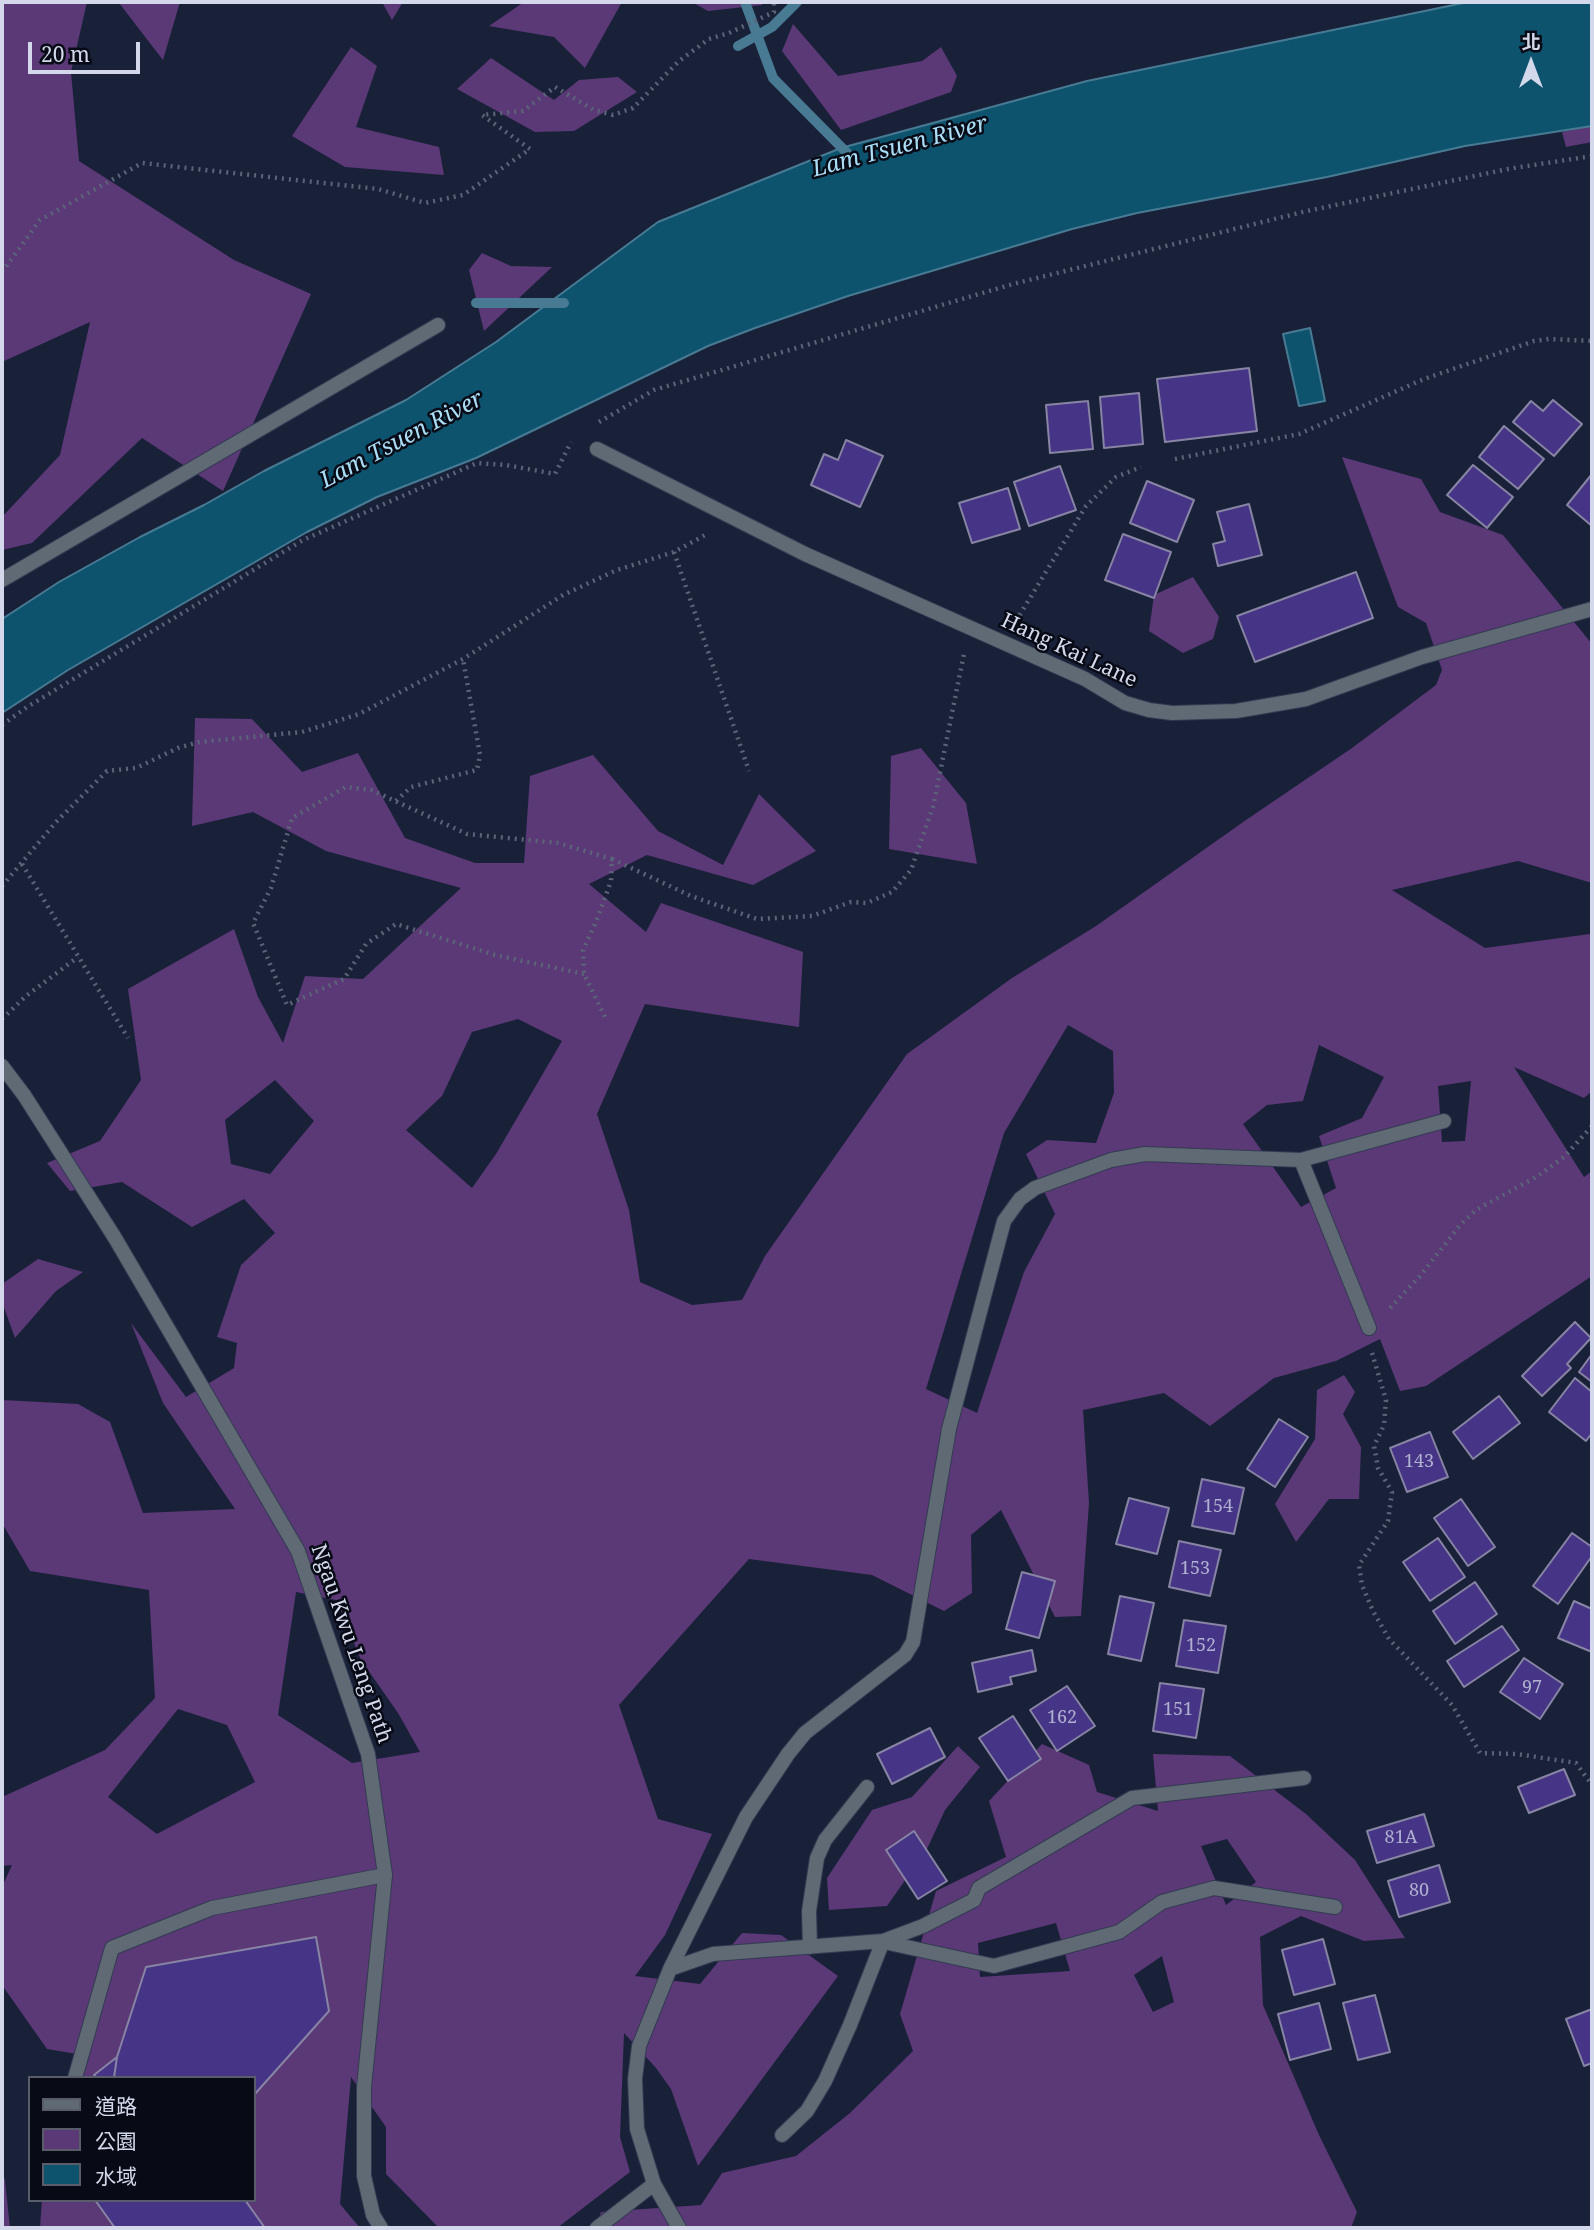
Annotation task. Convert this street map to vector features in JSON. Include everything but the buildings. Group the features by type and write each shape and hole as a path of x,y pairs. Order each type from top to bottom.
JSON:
{"street":[{"path":"2,580 438,325"},
{"name":"Hang Kai Lane","path":"597,449 806,554 1085,679 1125,703 1149,710 1172,713 1236,711 1306,699 1422,657 1592,609"},
{"name":"Ngau Kwu Leng Path","path":"2,1066 24,1095 115,1238 298,1550 369,1754 385,1875 364,2100 364,2176 373,2215 382,2228"},
{"path":"679,2228 654,2184 637,2129 635,2079 639,2046 670,1969 746,1817 788,1754 805,1733 905,1655 913,1642 949,1429 1004,1221 1020,1199 1035,1188 1111,1160 1145,1154 1301,1160 1444,1121"},
{"path":"1301,1160 1369,1328"},
{"path":"670,1969 713,1954 883,1941 923,1926 974,1900 979,1888 1132,1798 1304,1778"},
{"path":"810,1947 809,1911 817,1858 825,1840 867,1787"},
{"path":"76,2076 112,1948 212,1908 385,1875"},
{"path":"883,1941 994,1966 1119,1932 1163,1902 1214,1888 1335,1907"},
{"path":"782,2135 807,2111 825,2081 883,1941"},
{"path":"597,2228 654,2184"}],"path":[{"path":"2,272 40,220 142,163 378,189 425,203 463,195 530,149 482,115 523,111 555,87 594,110 613,115 633,108 679,61 709,39 730,33 774,12 774,2"},
{"path":"596,424 654,390 1013,284 1307,211 1508,169 1592,156"},
{"path":"1175,459 1299,434 1424,379 1534,341 1592,341"},
{"path":"2,724 303,540 477,463 555,474 573,437 597,449"},
{"path":"1002,642 1086,506 1116,477 1141,467"},
{"path":"2,886 56,822 107,771 136,768 178,748 199,742 302,732 359,714 463,659 562,595 617,570 674,552 736,519"},
{"path":"674,552 749,771"},
{"path":"584,974 495,955 396,924 366,943 344,979 287,1005 253,923 271,888 292,818 346,787 371,790 467,834 558,842 612,859 691,896 757,919 812,916 851,902 867,903 892,892 911,870 933,807 969,628"},
{"path":"396,801 411,787 477,770 480,755 463,659"},
{"path":"606,1019 584,974 583,950 611,881 612,859"},
{"path":"22,864 128,1038"},
{"path":"2,1019 26,996 78,957"},
{"path":"1592,1126 1564,1157 1538,1176 1476,1210 1461,1224 1420,1276 1369,1328 1370,1347 1386,1400 1384,1425 1374,1446 1378,1468 1392,1492 1388,1521 1359,1565 1362,1585 1389,1639 1451,1705 1480,1752 1517,1754 1576,1763 1592,1785"}],"green space":[{"path":"2,2 87,2 71,72 79,161 234,260 311,294 223,491 142,438 32,543 2,550 2,517 60,455 90,322 2,362"},
{"path":"119,2 180,2 163,60 119,3"},
{"path":"382,2 403,2 392,20"},
{"path":"524,2 622,2 585,68 554,37 489,26"},
{"path":"692,2 762,2 762,5 708,11"},
{"path":"793,24 838,76 922,61 941,47 957,76 951,92 841,130 782,51"},
{"path":"351,47 377,66 356,127 439,147 444,175 345,167 292,136"},
{"path":"491,58 554,100 579,80 618,77 637,92 574,131 535,132 457,89"},
{"path":"1592,126 1592,142 1566,147 1562,132"},
{"path":"482,253 511,266 552,267 484,331 469,270"},
{"path":"1342,457 1421,479 1440,512 1503,535 1592,644 1592,883 1518,861 1392,890 1485,948 1590,934 1592,937 1592,1091 1584,1098 1514,1067 1584,1177 1592,1171 1592,1276 1426,1386 1400,1391 1380,1339 1336,1361 1274,1378 1210,1426 1164,1393 1083,1410 1089,1503 1081,1616 1055,1617 1001,1510 971,1535 972,1593 944,1611 872,1575 749,1559 619,1705 658,1819 712,1834 665,1935 635,1976 700,1984 742,1933 781,1935 838,1976 698,2166 671,2089 624,2033 620,2137 630,2172 557,2228 439,2228 386,2174 386,2127 351,2077 340,2204 360,2228 40,2228 42,2202 256,2202 256,2076 84,2076 89,2056 47,2049 2,1985 2,1887 12,1865 2,1866 2,1797 105,1750 155,1698 149,1590 30,1571 2,1523 2,1400 78,1404 110,1422 143,1513 235,1509 163,1403 131,1323 186,1397 234,1368 237,1343 217,1337 241,1265 275,1233 244,1199 192,1227 122,1182 70,1191 47,1163 100,1141 141,1080 128,989 234,929 258,997 283,1043 305,976 363,979 461,888 326,851 253,812 192,826 195,718 252,719 302,772 358,753 405,838 475,863 524,863 530,776 593,755 658,831 723,865 759,794 816,851 753,885 647,855 589,884 646,932 661,903 803,952 799,1027 645,1004 597,1114 629,1210 640,1282 692,1305 742,1300 765,1256 907,1054 1012,978 1096,926 1352,748 1436,685 1442,670 1426,623 1398,607","holes":["518,1019 562,1041 496,1154 472,1188 406,1130 442,1096 472,1032","1068,1025 1113,1051 1114,1093 1096,1143 1047,1140 1026,1154 1055,1214 1024,1272 977,1413 926,1389 1004,1133","1319,1045 1384,1077 1362,1118 1319,1136 1336,1188 1301,1207 1243,1124 1267,1105 1303,1101","275,1080 314,1121 270,1174 231,1164 225,1120","1471,1081 1465,1141 1442,1142 1438,1086","296,1592 336,1600 361,1660 398,1713 420,1752 352,1763 278,1715","178,1709 227,1725 255,1782 157,1834 108,1797"]},
{"path":"1193,577 1219,617 1213,639 1183,653 1149,631 1154,595"},
{"path":"921,748 966,803 977,864 889,849 891,756"},
{"path":"38,1259 83,1272 56,1291 15,1338 2,1302 2,1284"},
{"path":"1344,1375 1355,1392 1343,1414 1361,1447 1359,1499 1329,1499 1296,1542 1275,1504 1315,1439 1317,1390"},
{"path":"1042,1744 1089,1765 1097,1792 1158,1811 1153,1754 1230,1756 1306,1814 1355,1860 1405,1938 1364,1941 1301,1916 1260,1937 1263,2005 1319,2135 1357,2212 1351,2228 596,2228 601,2212 701,2205 722,2173 796,2156 850,2113 913,2051 900,2014 936,1891 1006,1857 989,1801","holes":["1227,1839 1256,1882 1226,1905 1201,1846","1056,1923 1070,1971 980,1977 978,1943","1162,1956 1174,2002 1153,2012 1134,1975"]},
{"path":"958,1746 980,1767 945,1810 927,1849 887,1906 829,1910 827,1878 872,1810 912,1797"},
{"path":"2,2170 5,2180 10,2228 2,2228"}],"water":[{"name":"Lam Tsuen River","path":"1468,2 1592,2 1592,126 1465,146 1327,177 1137,213 1072,229 848,296 755,328 708,346 476,458 377,497 307,532 68,670 2,713 2,619 59,582 140,537 406,400 496,342 658,222 841,148 1087,81"},
{"path":"1310,328 1325,401 1299,406 1283,334"}],"waterway":[{"name":"Lam Tsuen River","path":"745,2 773,78 852,158"},
{"path":"738,46 772,27 797,2"},
{"path":"476,303 564,303"}]}
